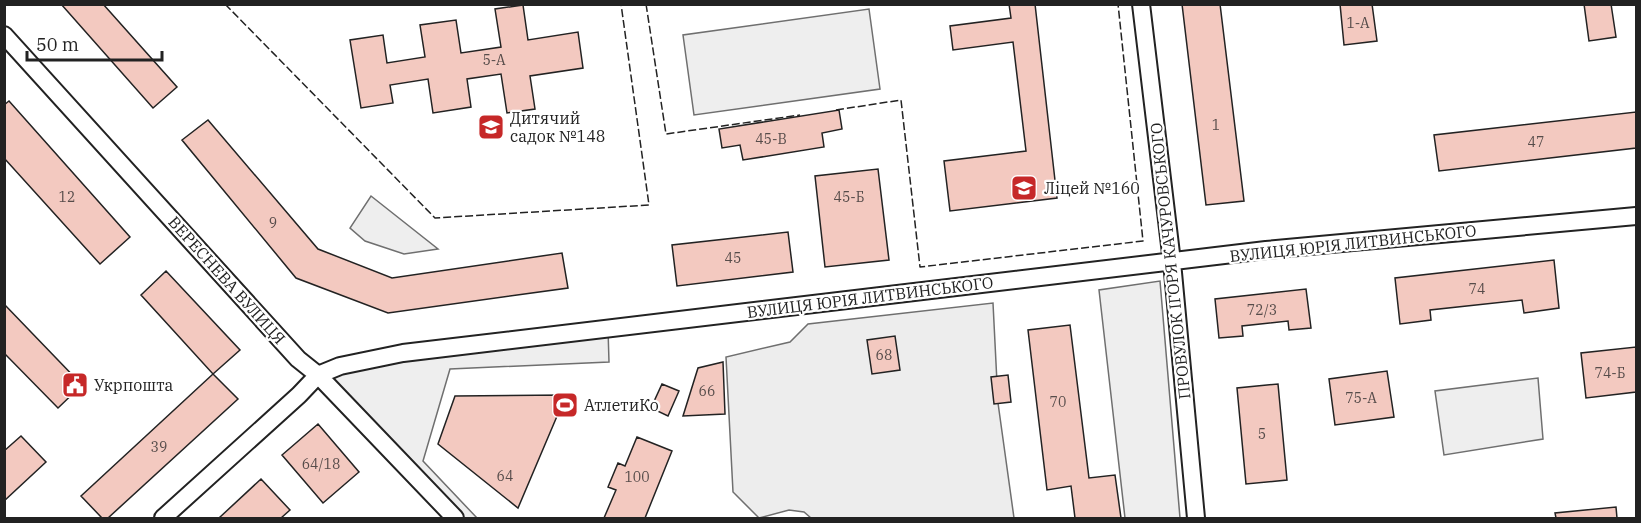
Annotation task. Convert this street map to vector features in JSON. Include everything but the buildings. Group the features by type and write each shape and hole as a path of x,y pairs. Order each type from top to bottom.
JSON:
{"street":[{"name":"ПРОВУЛОК ІГОРЯ КАЧУРОВСЬКОГО","path":"1141,4 1172,262 1196,519"},
{"name":"ВЕРЕСНЕВА ВУЛИЦЯ","path":"4,35 298,358 318,375 455,519"},
{"name":"ВУЛИЦЯ ЮРІЯ ЛИТВИНСЬКОГО","path":"163,519 318,375 340,366 403,353 1278,249 1636,216"}],"shaded area":[{"path":"869,9 880,89 694,115 683,35"},
{"path":"371,196 438,249 404,254 365,241 350,228"},
{"path":"1160,281 1180,518 1125,518 1099,290"},
{"path":"993,303 998,403 1014,518 811,518 804,512 789,510 759,518 733,492 726,357 790,342 808,324"},
{"path":"608,329 609,362 450,369 423,461 477,518 455,518 318,375"},
{"path":"1538,378 1543,439 1444,455 1435,391"}],"fence":[{"path":"225,4 435,218 649,205 621,4"},
{"path":"646,4 666,134 800,115"},
{"path":"836,110 901,100 920,267 1143,241 1118,4"}],"place":[{"name":"Дитячий садок №148","path":"491,127"},
{"name":"Ліцей №160","path":"1024,188"},
{"name":"Укрпошта","path":"75,385"},
{"name":"АтлетиКо","path":"565,405"}]}
